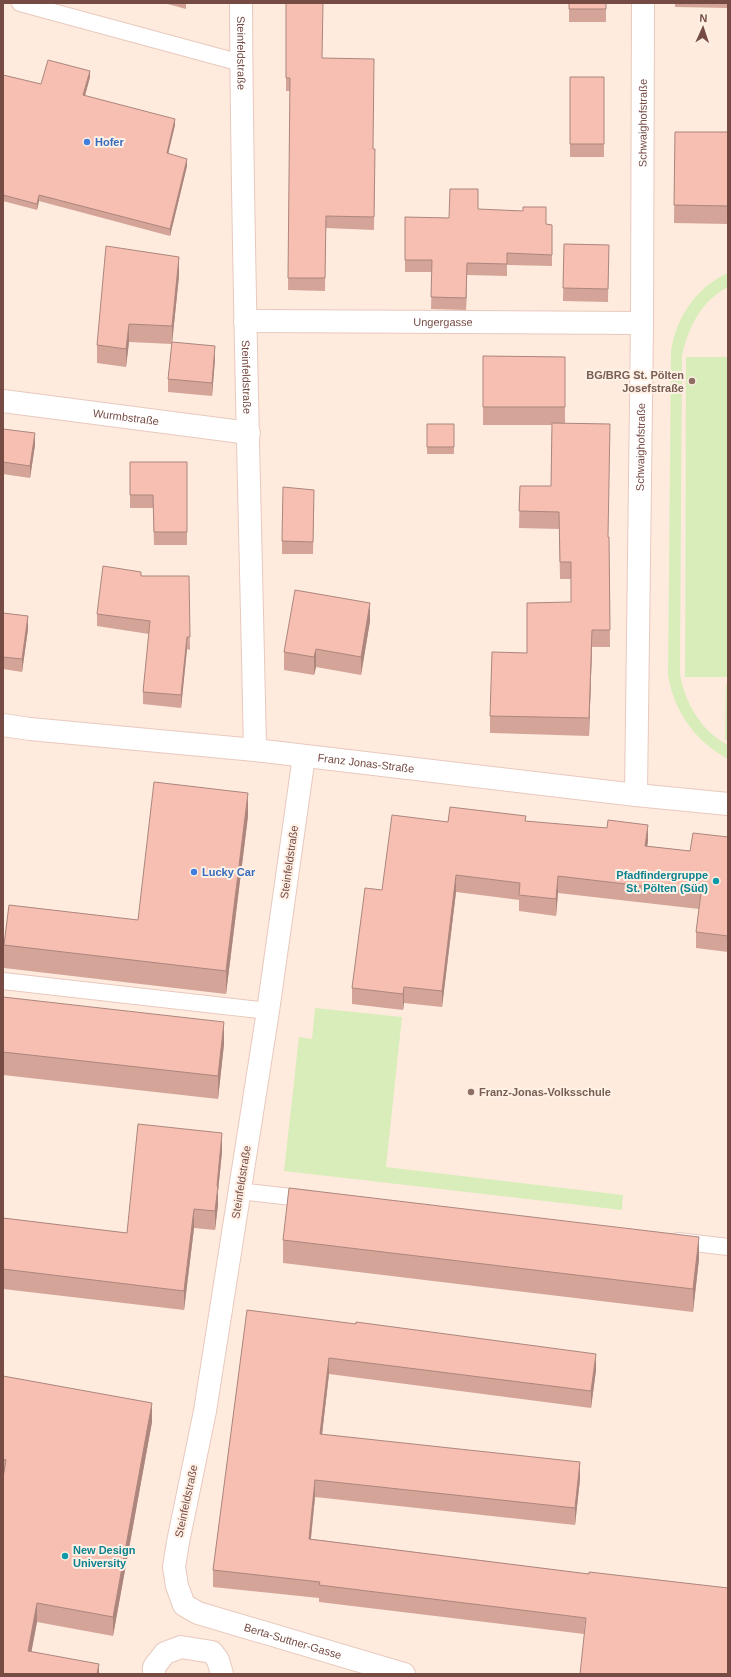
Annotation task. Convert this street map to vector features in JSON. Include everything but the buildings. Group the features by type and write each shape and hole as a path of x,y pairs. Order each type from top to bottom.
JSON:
{"street":[{"name":"Steinfeldstraße","path":"240,3 245,320 249,433 255,750"},
{"name":"Schwaighofstraße","path":"636,795 642,323 643,3"},
{"name":"Ungergasse","path":"245,320 642,323"},
{"name":"Wurmbstraße","path":"3,401 249,433"},
{"name":"Franz Jonas-Straße","path":"3,726 255,750 636,795 728,804"},
{"name":"Steinfeldstraße","path":"184,1605 177,1586 174,1566 205,1411 268,1011 304,756"},
{"name":"Berta-Suttner-Gasse","path":"184,1605 198,1613 404,1674"},
{"path":"154,1674 154,1667 165,1653 181,1647 212,1652 218,1660 222,1674"}],"lane":[{"path":"20,3 241,63"},
{"path":"3,981 268,1011"},
{"path":"239,1191 326,1201"},
{"path":"664,1240 728,1247"}],"green space":[{"path":"728,273 728,287 710,300 697,316 688,335 682,356 680,673 682,684 690,705 702,724 728,745 728,759 716,752 696,734 688,724 675,701 668,675 671,352 677,328 689,305 706,287"},
{"path":"686,357 728,357 728,677 685,677"},
{"path":"726,684 728,684 728,740 725,740"},
{"path":"315,1008 402,1017 386,1167 623,1195 622,1210 284,1171 299,1037 312,1039"}],"place":[{"name":"Hofer","path":"87,142"},
{"name":"BG/BRG St. Pölten Josefstraße","path":"692,381"},
{"name":"Lucky Car","path":"194,872"},
{"name":"Pfadfindergruppe St. Pölten (Süd)","path":"716,881"},
{"name":"Franz-Jonas-Volksschule","path":"471,1092"},
{"name":"New Design University","path":"65,1556"}]}
